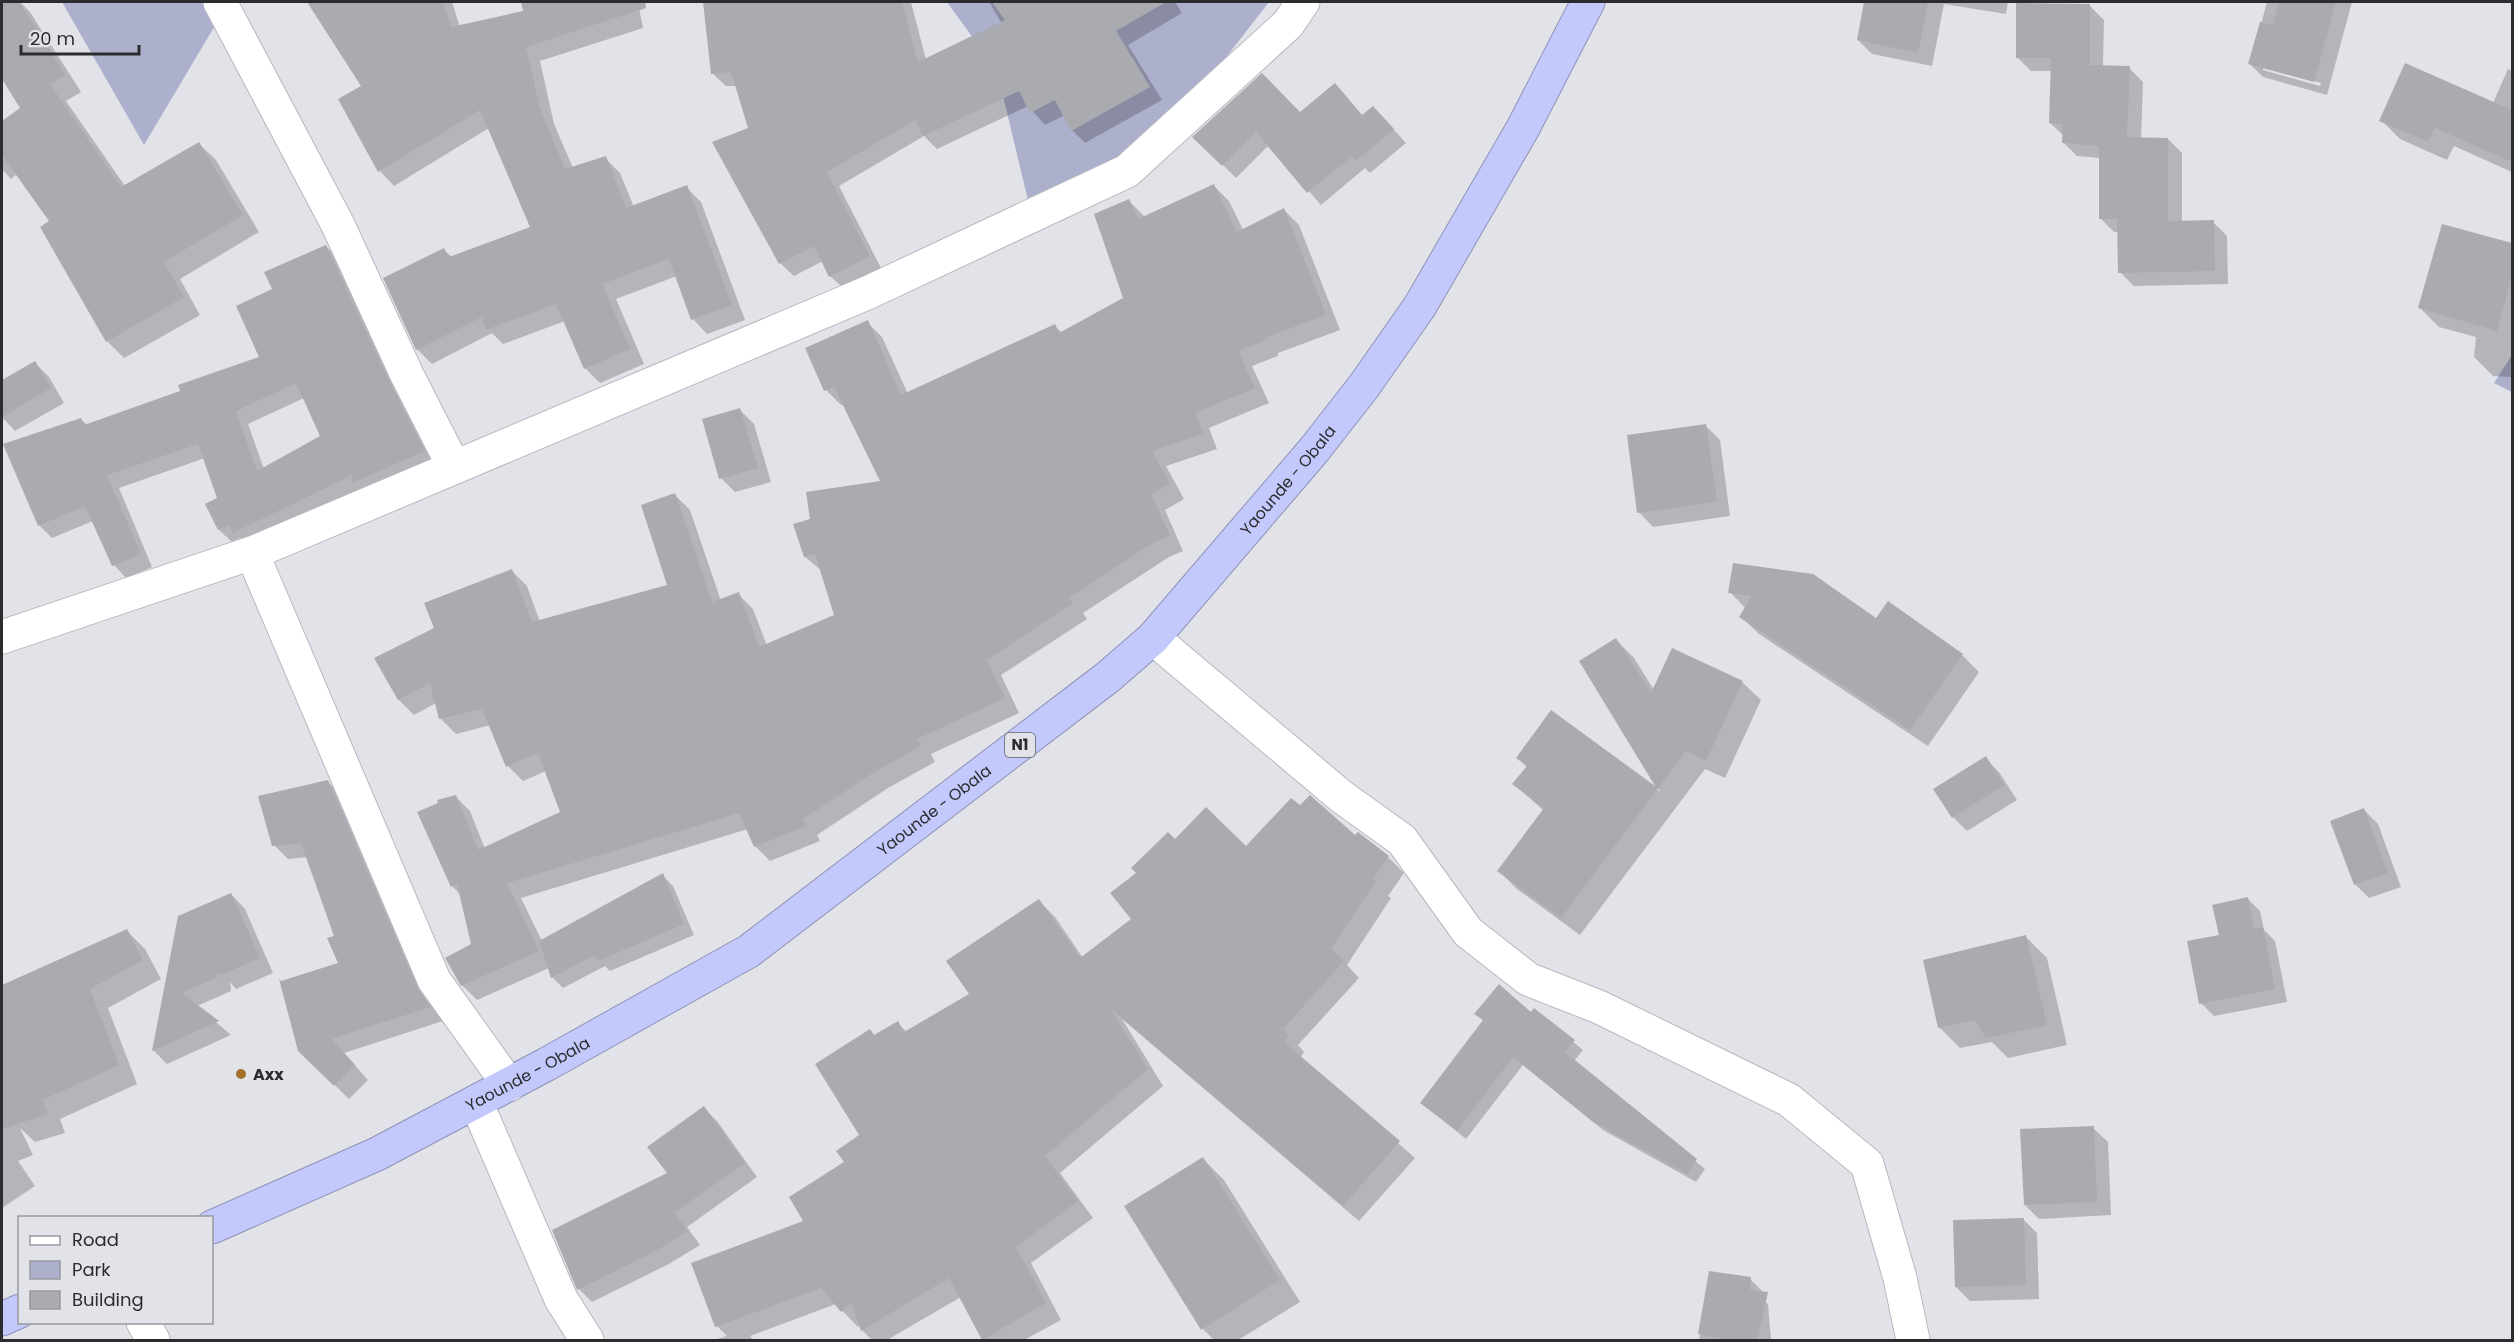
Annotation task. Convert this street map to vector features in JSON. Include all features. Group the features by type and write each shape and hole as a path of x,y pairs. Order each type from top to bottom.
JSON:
{"highway":[{"name":"Yaounde - Obala","path":"213,1227 376,1154 509,1085 749,951 1080,699 1153,638 1314,450 1364,386 1420,306 1523,128 1588,2"},
{"path":"2,1319 18,1312"}],"street":[{"path":"220,2 338,225 407,375 454,467"},
{"path":"2,637 252,553 867,293 1127,171 1288,24 1303,2"},
{"path":"252,553 434,980 509,1085"},
{"path":"1153,638 1342,797 1402,840 1468,932 1528,979 1599,1007 1789,1100 1867,1164 1900,1278 1913,1341"},
{"path":"477,1102 561,1299 587,1341"},
{"path":"144,1324 153,1341"}],"green space":[{"path":"62,2 229,2 144,145"},
{"path":"947,2 1269,2 1155,149 1032,217 997,71"},
{"path":"2512,355 2512,392 2494,383"}],"building":[{"path":"2,2 19,2 38,30 65,75 50,84 121,187 199,142 243,215 164,262 184,297 106,342 40,227 49,221 2,155 2,121 20,108 2,79"},
{"path":"307,2 443,2 451,27 523,11 521,2 645,2 646,8 526,47 540,108 565,169 606,156 626,208 687,185 732,305 691,320 669,259 602,284 630,349 584,369 556,304 486,330 482,317 416,350 383,278 444,248 449,257 530,227 480,110 378,172 338,99 361,86"},
{"path":"703,2 902,2 918,62 1005,20 992,2 1166,2 1116,31 1150,87 1071,131 1055,100 1030,113 1019,91 923,136 915,120 827,172 870,256 829,277 814,246 779,264 712,142 748,128 731,72 711,74"},
{"path":"1864,2 1928,2 1918,53 1857,40"},
{"path":"2279,2 2336,2 2314,82 2248,64 2260,22 2273,25"},
{"path":"2016,3 2090,4 2090,65 2130,66 2127,137 2168,138 2168,221 2214,220 2215,271 2118,273 2117,219 2099,219 2099,146 2062,143 2063,124 2049,123 2051,58 2016,58"},
{"path":"2405,63 2512,110 2512,162 2435,128 2428,142 2379,121"},
{"path":"1262,73 1300,112 1335,83 1362,115 1373,106 1394,129 1356,161 1352,156 1307,193 1256,132 1222,166 1192,137"},
{"path":"1214,184 1237,232 1284,208 1326,315 1264,338 1264,341 1238,351 1255,388 1195,413 1203,434 1152,451 1170,484 1151,494 1170,536 1154,542 1069,598 1073,603 987,660 1005,698 917,739 921,746 873,773 803,819 806,826 754,847 739,813 507,883 539,951 461,986 445,958 471,944 457,884 451,887 417,812 438,803 437,800 456,795 478,850 560,812 538,753 506,767 482,709 439,719 430,683 398,700 374,658 434,628 424,603 512,569 532,622 667,585 641,505 675,493 712,602 739,592 759,647 834,615 815,554 804,557 793,524 810,519 806,492 880,481 834,387 824,391 805,348 868,320 901,395 1055,324 1059,333 1123,298 1094,214 1129,199 1138,219"},
{"path":"2442,224 2512,243 2512,276 2497,331 2418,308"},
{"path":"326,245 390,383 425,451 352,483 352,475 233,533 229,525 218,530 205,504 217,498 198,444 107,475 141,554 112,566 85,506 38,526 3,444 81,418 84,425 180,391 178,385 259,357 236,306 272,289 264,272","holes":["296,383 320,436 257,471 236,411"]},
{"path":"35,361 51,388 2,417 2,380"},
{"path":"740,408 758,468 719,479 702,419"},
{"path":"1706,424 1717,502 1637,513 1627,435"},
{"path":"1733,563 1813,574 1876,618 1888,601 1963,654 1910,730 1739,617 1752,596 1728,593"},
{"path":"1616,638 1651,693 1672,648 1743,681 1706,761 1686,751 1561,918 1497,871 1544,808 1512,784 1527,766 1516,758 1551,710 1655,786 1579,661"},
{"path":"1986,756 2004,785 1952,818 1933,789"},
{"path":"328,780 417,987 430,1007 332,1039 355,1065 334,1086 298,1051 279,979 281,981 338,963 327,938 334,936 301,843 272,846 258,796"},
{"path":"1310,795 1355,835 1358,832 1389,856 1373,879 1376,881 1331,949 1344,961 1283,1029 1289,1035 1284,1042 1400,1141 1343,1206 1110,1008 1148,1069 1045,1156 1078,1201 1016,1247 1046,1303 982,1340 949,1278 861,1331 851,1303 841,1312 821,1288 715,1327 691,1263 803,1221 789,1197 844,1162 836,1151 859,1135 815,1064 870,1029 874,1035 898,1021 904,1032 969,994 946,961 1039,899 1080,958 1131,919 1110,893 1136,873 1131,868 1168,832 1175,839 1206,807 1246,846 1291,798 1300,805"},
{"path":"2364,808 2388,873 2354,885 2330,821"},
{"path":"663,873 684,924 598,961 595,955 551,978 539,941"},
{"path":"231,893 260,958 221,975 217,972 218,977 182,993 219,1021 152,1051 178,916"},
{"path":"2248,897 2254,929 2263,927 2275,989 2199,1004 2187,941 2219,935 2212,905"},
{"path":"127,929 143,960 90,989 119,1065 42,1100 48,1114 2,1129 2,985"},
{"path":"2026,935 2047,1025 1986,1038 1975,1020 1938,1028 1923,960"},
{"path":"1499,984 1531,1012 1534,1008 1575,1040 1565,1052 1697,1159 1687,1174 1592,1121 1513,1057 1457,1131 1420,1103 1483,1020 1474,1014"},
{"path":"704,1106 745,1163 674,1213 688,1231 656,1251 577,1290 552,1230 667,1173 647,1147"},
{"path":"2094,1126 2097,1202 2024,1205 2020,1129"},
{"path":"1203,1157 1280,1280 1201,1330 1124,1206"},
{"path":"2024,1218 2026,1285 1955,1287 1953,1220"},
{"path":"1709,1271 1751,1277 1750,1290 1768,1292 1757,1341 1732,1341 1698,1334"}],"place":[{"name":"Axx","path":"241,1074"}]}
